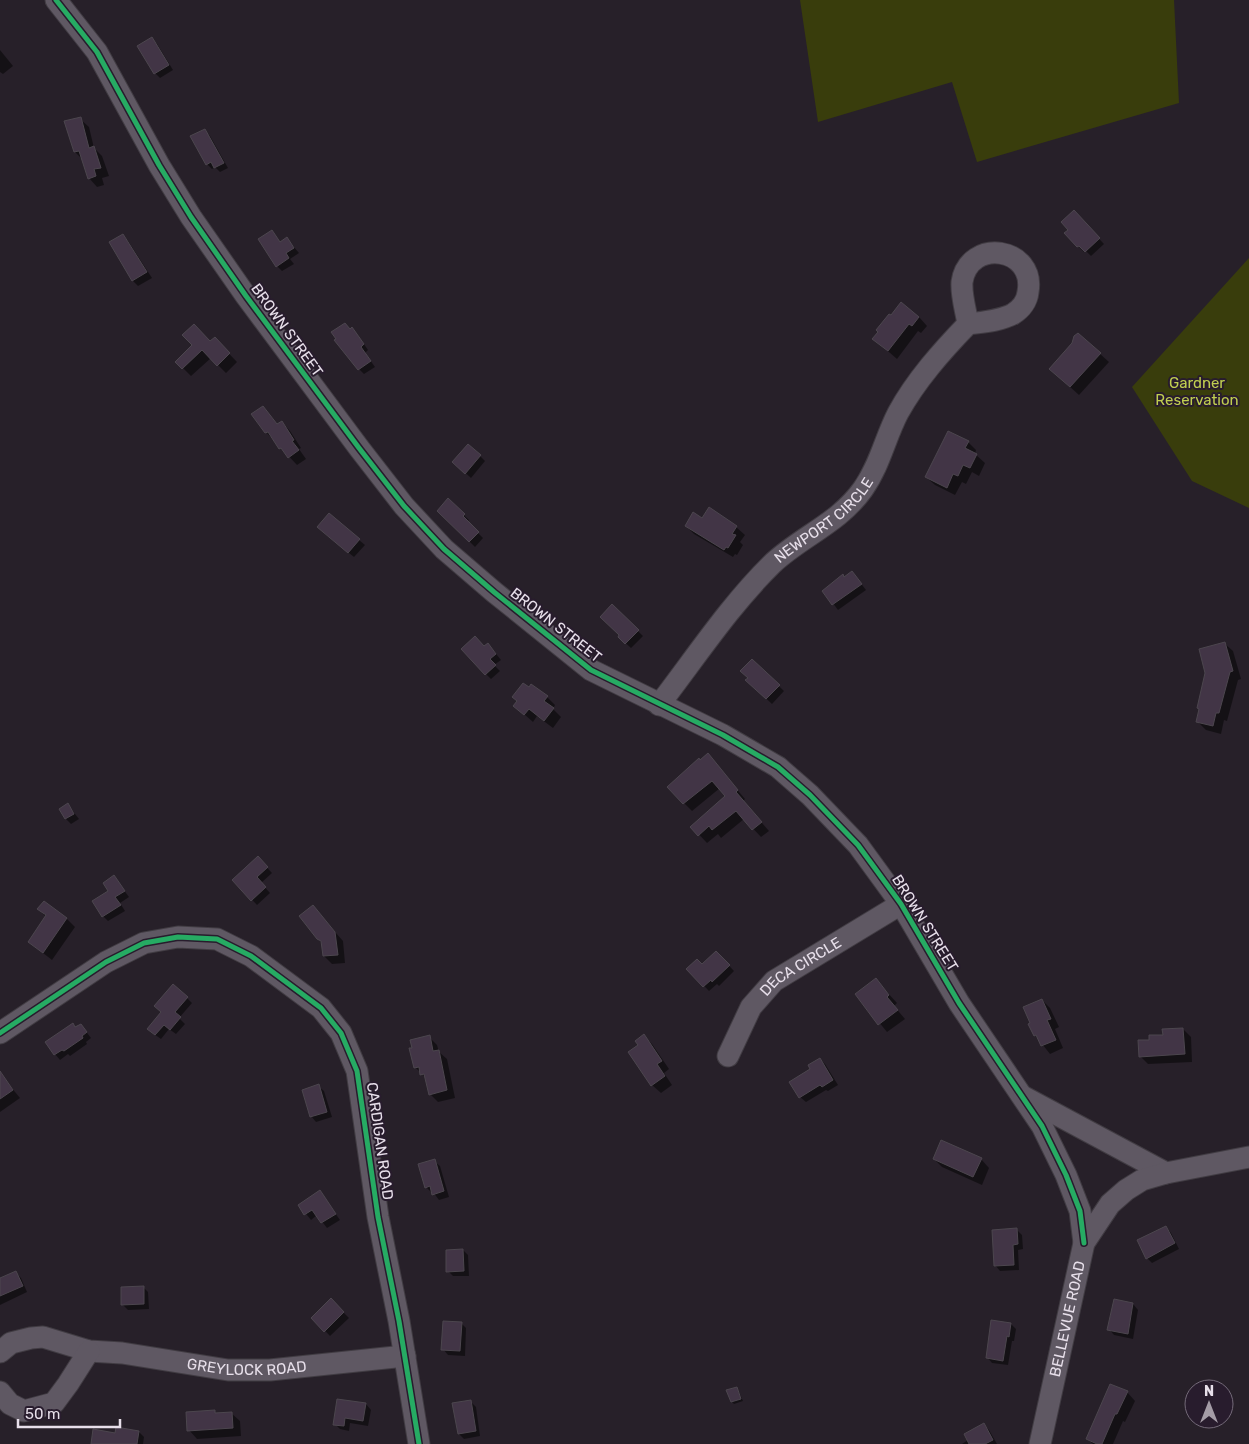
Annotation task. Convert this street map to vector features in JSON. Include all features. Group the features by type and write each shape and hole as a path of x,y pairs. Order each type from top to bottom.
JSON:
{"street":[{"name":"BROWN STREET","path":"56,0 98,52 159,165 197,225 359,448 404,506 444,549 591,670 730,739 778,767 810,795 858,845 900,904 959,1003 1042,1126 1066,1175 1080,1211 1084,1243"},
{"name":"NEWPORT CIRCLE","path":"659,704 750,587 778,559 834,519 863,489 874,472 897,416 908,396 946,347 968,324"},
{"name":"DECA CIRCLE","path":"728,1056 751,1007 763,991 774,981 900,904"},
{"name":"CARDIGAN ROAD","path":"0,1033 106,962 144,943 178,937 217,939 252,956 320,1008 341,1033 357,1071 378,1217 405,1356 419,1444"},
{"path":"1022,1096 1166,1173"},
{"name":"BELLEVUE ROAD","path":"1040,1443 1084,1243 1110,1204 1126,1190 1142,1180 1166,1173 1249,1157"},
{"name":"GREYLOCK ROAD","path":"0,1352 10,1343 42,1337 89,1351 122,1353 228,1370 270,1370 405,1356"},
{"path":"0,1392 10,1404 24,1411 54,1403 89,1351"}],"green space":[{"path":"800,0 1174,0 1179,103 977,162 952,82 818,122"},
{"name":"Gardner Reservation","path":"1249,258 1249,508 1192,481 1132,387"}],"building":[{"path":"152,37 169,65 154,74 137,46"},
{"path":"81,117 89,148 94,146 101,168 94,169 96,176 88,179 79,151 74,152 64,121"},
{"path":"205,129 224,163 214,168 211,162 206,165 190,136"},
{"path":"1074,210 1100,238 1085,252 1079,246 1077,247 1064,233 1068,230 1061,222"},
{"path":"272,230 280,242 287,237 294,248 286,253 289,258 276,267 258,239"},
{"path":"123,234 147,272 132,281 109,242"},
{"path":"901,302 919,317 912,326 909,324 888,351 872,339 878,332 876,330"},
{"path":"345,323 350,329 352,327 364,344 361,347 371,361 358,370 334,340 336,339 331,332"},
{"path":"194,324 210,341 215,337 230,353 217,366 202,350 182,369 175,362 192,345 182,335"},
{"path":"1078,333 1101,353 1070,387 1049,369 1072,343 1074,336"},
{"path":"263,406 277,424 282,421 299,450 288,458 281,448 279,449 268,432 265,433 251,414"},
{"path":"948,431 969,441 965,448 977,454 970,468 963,465 958,476 953,474 947,488 925,477"},
{"path":"468,444 481,455 465,474 452,462"},
{"path":"448,498 465,514 463,516 479,532 469,542 437,511"},
{"path":"709,507 737,526 732,534 736,535 728,548 726,547 724,550 685,526 693,512 702,518"},
{"path":"329,513 360,539 348,553 317,527"},
{"path":"852,571 862,584 832,605 822,591 843,574 844,577"},
{"path":"612,604 639,630 625,644 618,637 619,635 600,617"},
{"path":"475,636 484,646 488,643 496,654 490,659 496,665 485,675 461,649"},
{"path":"1225,642 1233,671 1230,672 1219,713 1216,713 1213,726 1196,722 1199,709 1197,708 1205,673 1199,649"},
{"path":"752,659 780,685 766,699 745,680 748,678 740,671"},
{"path":"523,683 529,687 531,684 548,696 544,701 554,708 544,721 529,709 524,715 513,706 517,701 512,697"},
{"path":"708,753 738,790 736,792 762,822 752,830 736,811 712,830 709,826 698,836 690,827 725,796 712,781 683,804 667,787 699,758 700,760"},
{"path":"68,803 74,814 65,819 59,809"},
{"path":"258,856 268,867 257,877 266,887 251,901 232,880"},
{"path":"114,875 125,891 115,897 121,905 102,917 92,901 108,891 103,883"},
{"path":"44,901 67,918 43,953 28,942 46,915 37,909"},
{"path":"313,905 335,932 338,955 323,956 321,941 317,939 299,916"},
{"path":"716,951 730,965 712,982 711,980 703,987 686,969 697,959 702,964"},
{"path":"876,978 889,995 887,997 898,1010 878,1025 855,994"},
{"path":"173,984 188,997 175,1012 181,1017 170,1030 164,1025 155,1035 147,1029 161,1012 154,1006"},
{"path":"1042,999 1051,1019 1047,1020 1056,1040 1041,1046 1028,1024 1030,1023 1023,1007"},
{"path":"73,1023 75,1027 81,1024 87,1032 82,1036 83,1038 64,1051 62,1050 54,1055 45,1042"},
{"path":"1183,1028 1185,1054 1139,1057 1138,1040 1149,1040 1149,1035 1163,1035 1162,1029"},
{"path":"644,1034 662,1061 657,1064 665,1076 651,1086 628,1052 638,1045 635,1041"},
{"path":"430,1035 433,1051 439,1050 447,1090 429,1095 424,1074 420,1075 419,1067 414,1068 409,1048 412,1048 410,1040"},
{"path":"820,1058 833,1080 822,1087 820,1085 799,1098 789,1082 810,1069 808,1065"},
{"path":"0,1071 13,1090 0,1099"},
{"path":"319,1084 327,1112 310,1117 302,1090"},
{"path":"941,1140 982,1158 973,1177 933,1159"},
{"path":"435,1159 444,1191 432,1195 430,1186 425,1188 418,1164"},
{"path":"320,1190 336,1214 321,1223 312,1210 304,1215 298,1205"},
{"path":"1166,1226 1175,1243 1146,1259 1137,1240"},
{"path":"1017,1228 1018,1244 1013,1245 1014,1265 994,1266 992,1230"},
{"path":"463,1249 464,1271 446,1272 446,1250"},
{"path":"16,1271 23,1286 0,1296 0,1278"},
{"path":"144,1286 144,1304 121,1305 121,1287"},
{"path":"331,1298 344,1312 324,1332 311,1318"},
{"path":"1114,1299 1133,1303 1128,1334 1107,1330"},
{"path":"991,1320 1011,1323 1003,1361 986,1358"},
{"path":"443,1321 462,1322 460,1351 441,1350"},
{"path":"1110,1384 1128,1391 1117,1414 1115,1414 1102,1444 1097,1444 1086,1439"},
{"path":"737,1387 741,1399 731,1402 726,1390"},
{"path":"337,1399 366,1403 363,1421 345,1418 344,1426 333,1425"},
{"path":"471,1400 476,1431 458,1434 452,1403"},
{"path":"215,1410 215,1413 232,1412 233,1428 187,1431 186,1412"},
{"path":"984,1423 993,1440 985,1444 969,1444 964,1434"},
{"path":"116,1427 139,1431 137,1444 91,1444 93,1429 115,1433"}],"cycle path":[{"path":"56,0 97,52 159,165 191,217 246,296 404,506 444,549 591,670 723,735 778,767 810,795 858,845 901,904 959,1003 1042,1126 1066,1175 1080,1211 1084,1243"},
{"path":"0,1033 106,962 144,943 178,937 217,939 251,956 321,1008 341,1033 357,1071 378,1217 399,1321 419,1444"}]}
